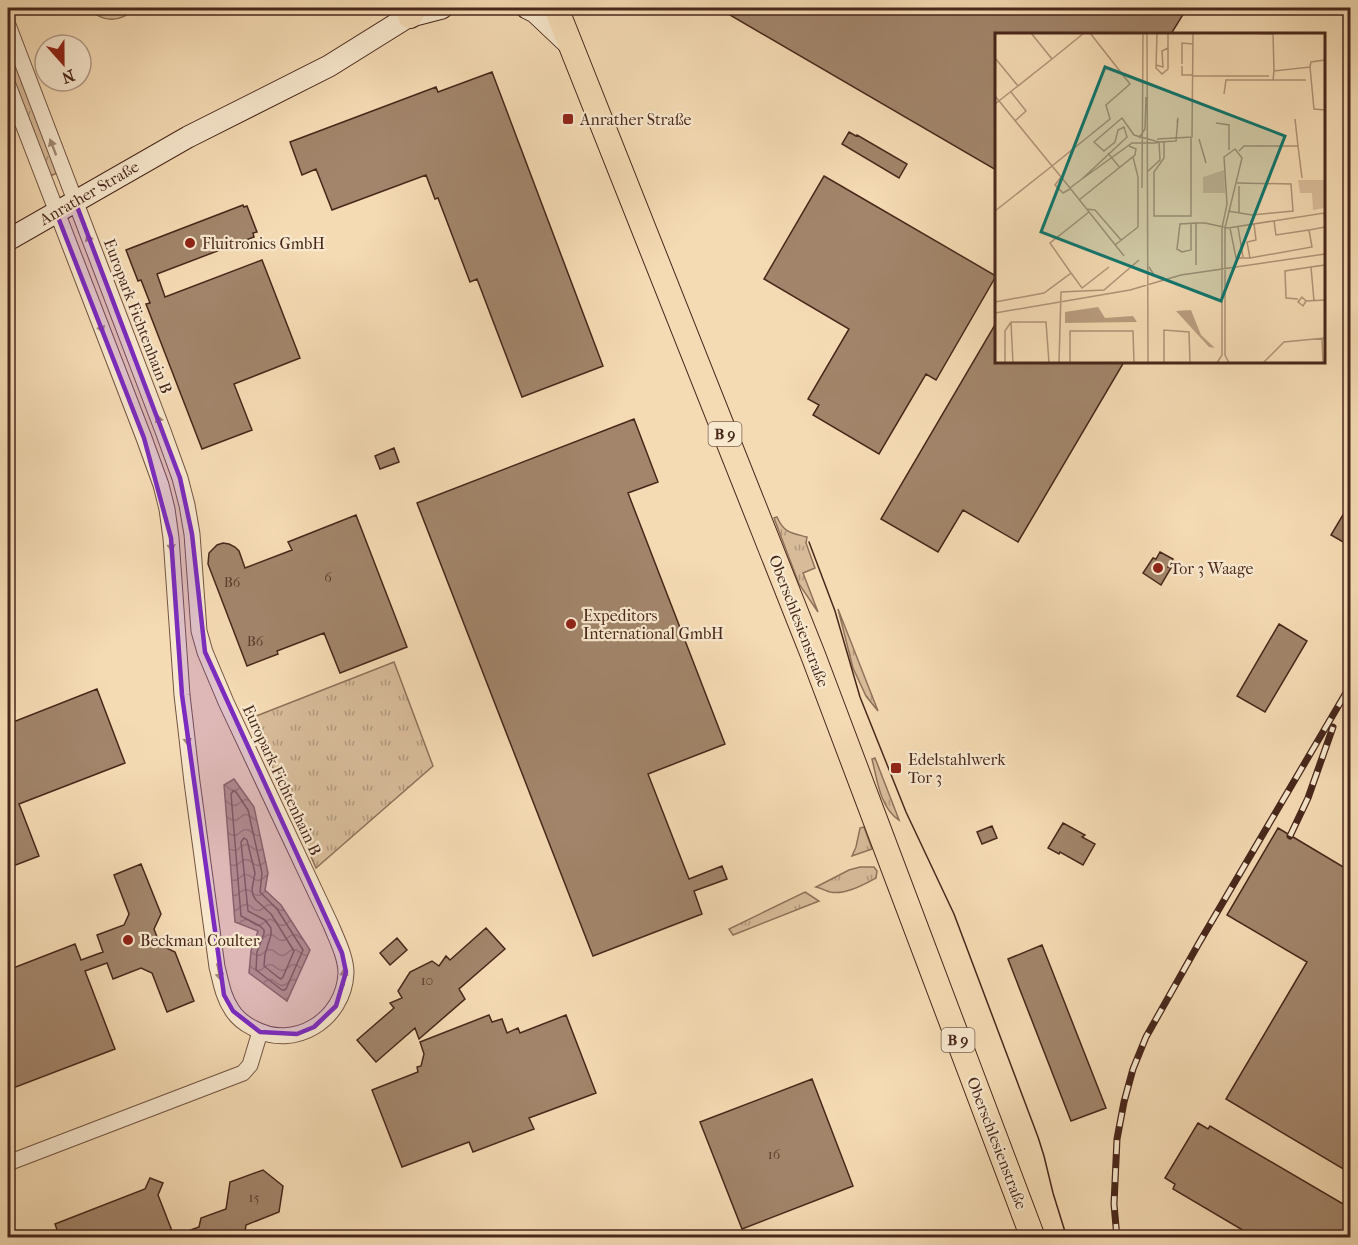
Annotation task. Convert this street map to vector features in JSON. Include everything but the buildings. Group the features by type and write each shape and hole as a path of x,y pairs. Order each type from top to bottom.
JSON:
{"main road":[{"name":"Anrather Straße","path":"8,240 188,137 329,66 416,10 442,8"},
{"path":"527,8 535,12 572,47"},
{"name":"Oberschlesienstraße","path":"556,8 813,655 1033,1238"}],"street":[{"name":"Europark Fichtenhain B","path":"8,25 180,478 192,534 199,631 205,652 342,953 346,972 344,990 336,1006 329,1016 314,1027 297,1034 282,1037 260,1032 246,1024 233,1011 224,995 217,967 182,695 167,509 144,438 8,85"},
{"path":"161,485 180,478"},
{"path":"8,1163 243,1073 250,1065 260,1032"}],"highlighted area":[{"path":"75,201 180,478 192,534 205,652 342,953 346,972 336,1006 314,1027 297,1034 260,1032 233,1011 224,995 182,695 171,538 144,438 56,212"}],"green space":[{"path":"89,8 136,8 124,16 106,19"},
{"path":"8,46 57,173 50,176 8,65"},
{"path":"777,517 789,532 807,537 806,543 815,568 803,573 818,612 799,584 774,518"},
{"path":"838,609 878,711 866,696 853,668"},
{"path":"394,662 433,766 316,868 251,718"},
{"path":"875,758 899,820 883,801 872,759"},
{"path":"864,827 872,849 852,856 860,828"},
{"path":"874,867 877,871 876,878 854,889 836,893 816,887 849,870"},
{"path":"805,892 819,901 733,935 729,929"}],"water":[{"path":"234,779 254,807 268,873 265,890 281,905 310,950 287,1001 249,973 251,951 258,931 235,922 224,785"}],"tram line":[{"path":"809,542 835,611 860,697 906,812 954,914 1038,1137 1067,1238"}],"railway":[{"path":"1117,1238 1114,1204 1117,1139 1133,1069 1146,1037 1350,686"},
{"path":"1290,836 1308,798 1333,727"}],"place":[{"name":"Anrather Straße","path":"568,119"},
{"name":"Fluitronics GmbH","path":"190,243"},
{"name":"Tor 3 Waage","path":"1158,568"},
{"name":"Expeditors International GmbH","path":"571,624"},
{"name":"Edelstahlwerk Tor 3","path":"896,768"},
{"name":"Beckman Coulter","path":"128,940"}]}
